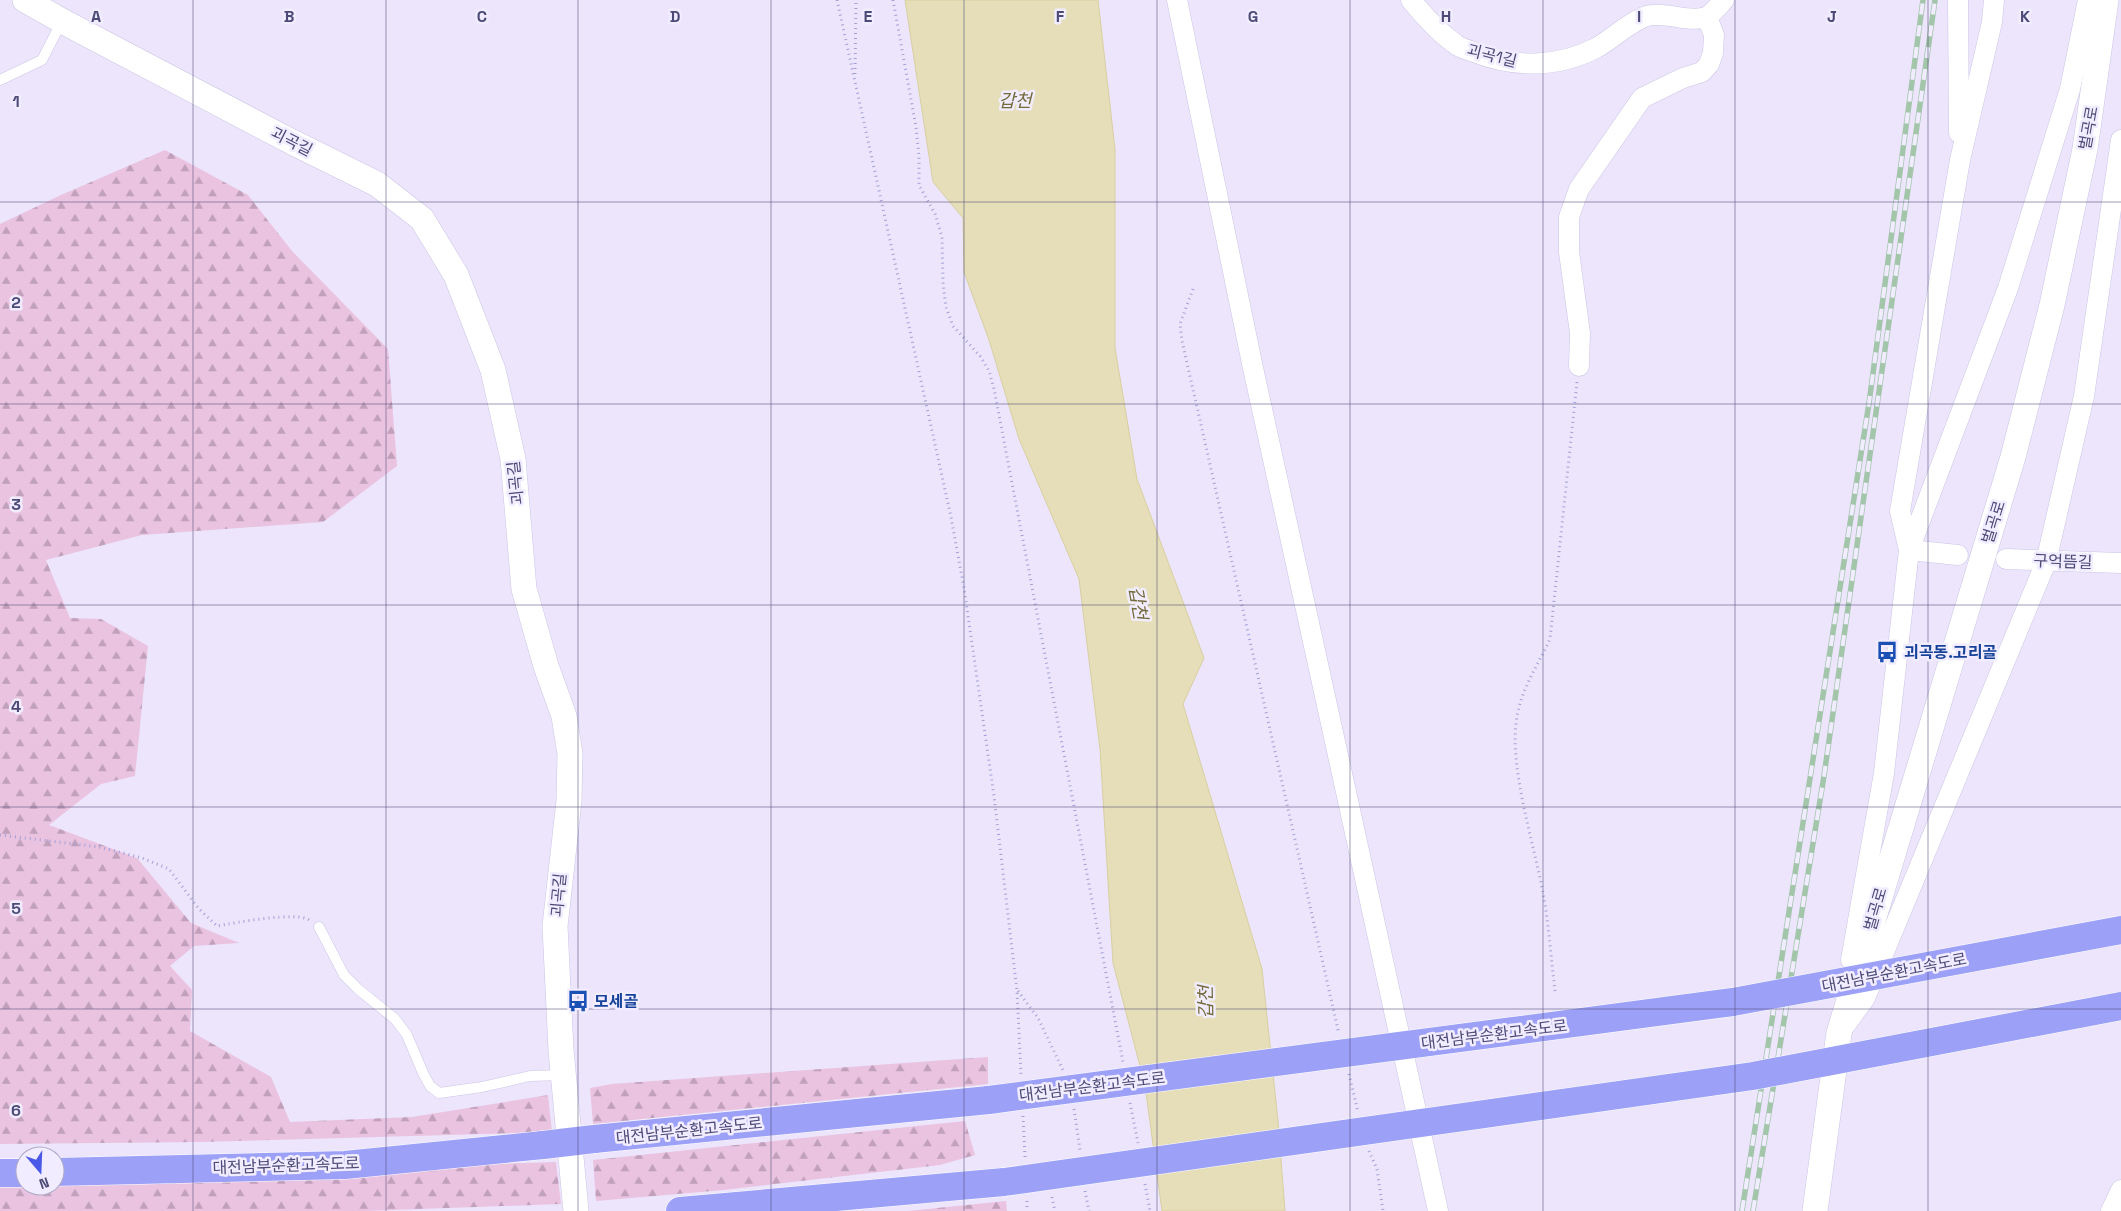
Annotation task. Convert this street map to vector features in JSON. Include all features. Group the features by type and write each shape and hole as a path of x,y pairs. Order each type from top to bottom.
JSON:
{"highway":[{"name":"대전남부순환고속도로","path":"65,1172 345,1165 990,1100 1734,1002 2121,930"},
{"path":"680,1211 1015,1186 1753,1076 2121,1006"},
{"path":"0,1173 15,1173"}],"street":[{"name":"괴곡길","path":"25,0 292,142 377,184 422,219 456,275 493,370 513,459 524,589 546,666 564,716 570,754 569,801 555,926 563,1075 576,1211"},
{"path":"1177,0 1253,368 1438,1211"},
{"name":"괴곡1길","path":"1411,0 1434,27 1455,45 1486,57 1514,64 1546,63 1573,58 1596,48 1645,16 1664,15 1694,18 1707,16"},
{"path":"1579,366 1580,333 1569,252 1569,217 1579,189 1642,98 1683,78 1702,72 1709,64 1713,53 1714,35 1707,16 1724,0"},
{"path":"1958,0 1960,160"},
{"name":"벌곡로","path":"1814,1211 1839,1033 1884,773 1909,550 1900,511 1960,160 1992,22 1994,0"},
{"path":"1958,555 1909,550 2008,288 2070,89 2088,0"},
{"name":"벌곡로","path":"1839,1033 2013,456 2052,304 2085,149 2106,0"},
{"path":"1839,1033 1865,998 2046,562 2084,396 2121,140"},
{"name":"구억뜸길","path":"2006,559 2046,562 2121,562"},
{"path":"2111,1211 2121,1190"}],"lane":[{"path":"0,80 42,60 62,21"},
{"path":"319,927 344,975 395,1019 407,1035 422,1073 430,1086 439,1093 482,1087 530,1076 563,1075"}],"path":[{"path":"837,0 951,517 964,588 994,796 1017,991 1022,1083"},
{"path":"855,82 856,0"},
{"path":"893,0 916,127 919,185 935,214 942,237 943,282 946,307 952,326 980,356 989,371 994,389 1124,1070"},
{"path":"1192,289 1180,324 1182,341 1340,1035"},
{"path":"1556,991 1544,895 1520,782 1514,736 1523,691 1538,666 1550,639 1579,366"},
{"path":"0,835 99,846 142,858 169,869 199,910 217,926 286,917 306,918 319,927"},
{"path":"1348,1071 1359,1117"},
{"path":"1130,1099 1138,1146"},
{"path":"1023,1112 1025,1162"},
{"path":"1366,1145 1377,1169 1383,1211"},
{"path":"1145,1182 1150,1211"},
{"path":"1015,1186 1027,1211"},
{"path":"1050,1190 1055,1211"}],"green space":[{"path":"165,150 248,195 292,251 388,349 397,466 323,522 142,535 46,560 70,618 101,619 148,646 135,776 101,784 49,825 137,858 191,923 239,943 194,946 170,966 192,990 190,1031 271,1077 290,1122 412,1117 548,1095 552,1132 201,1142 0,1144 0,224"},
{"path":"988,1057 988,1084 593,1124 590,1088 612,1084"},
{"path":"965,1121 975,1155 940,1165 724,1190 596,1201 593,1160"},
{"path":"556,1162 561,1204 364,1211 0,1211 0,1180 15,1184 15,1196 65,1196 65,1178"},
{"path":"1006,1201 1007,1211 908,1211"}],"water":[{"name":"갑천","path":"905,0 1098,0 1115,149 1115,348 1137,479 1204,658 1183,704 1262,969 1278,1121 1285,1211 1162,1211 1145,1085 1113,963 1100,749 1079,579 1019,439 989,340 964,272 963,218 933,182"}],"railway":[{"path":"1742,1211 1869,403 1923,0"},
{"path":"1753,1211 1824,776 1935,0"}],"place":[{"name":"괴곡동.고리골","path":"1887,652"},
{"name":"모세골","path":"578,1001"}]}
